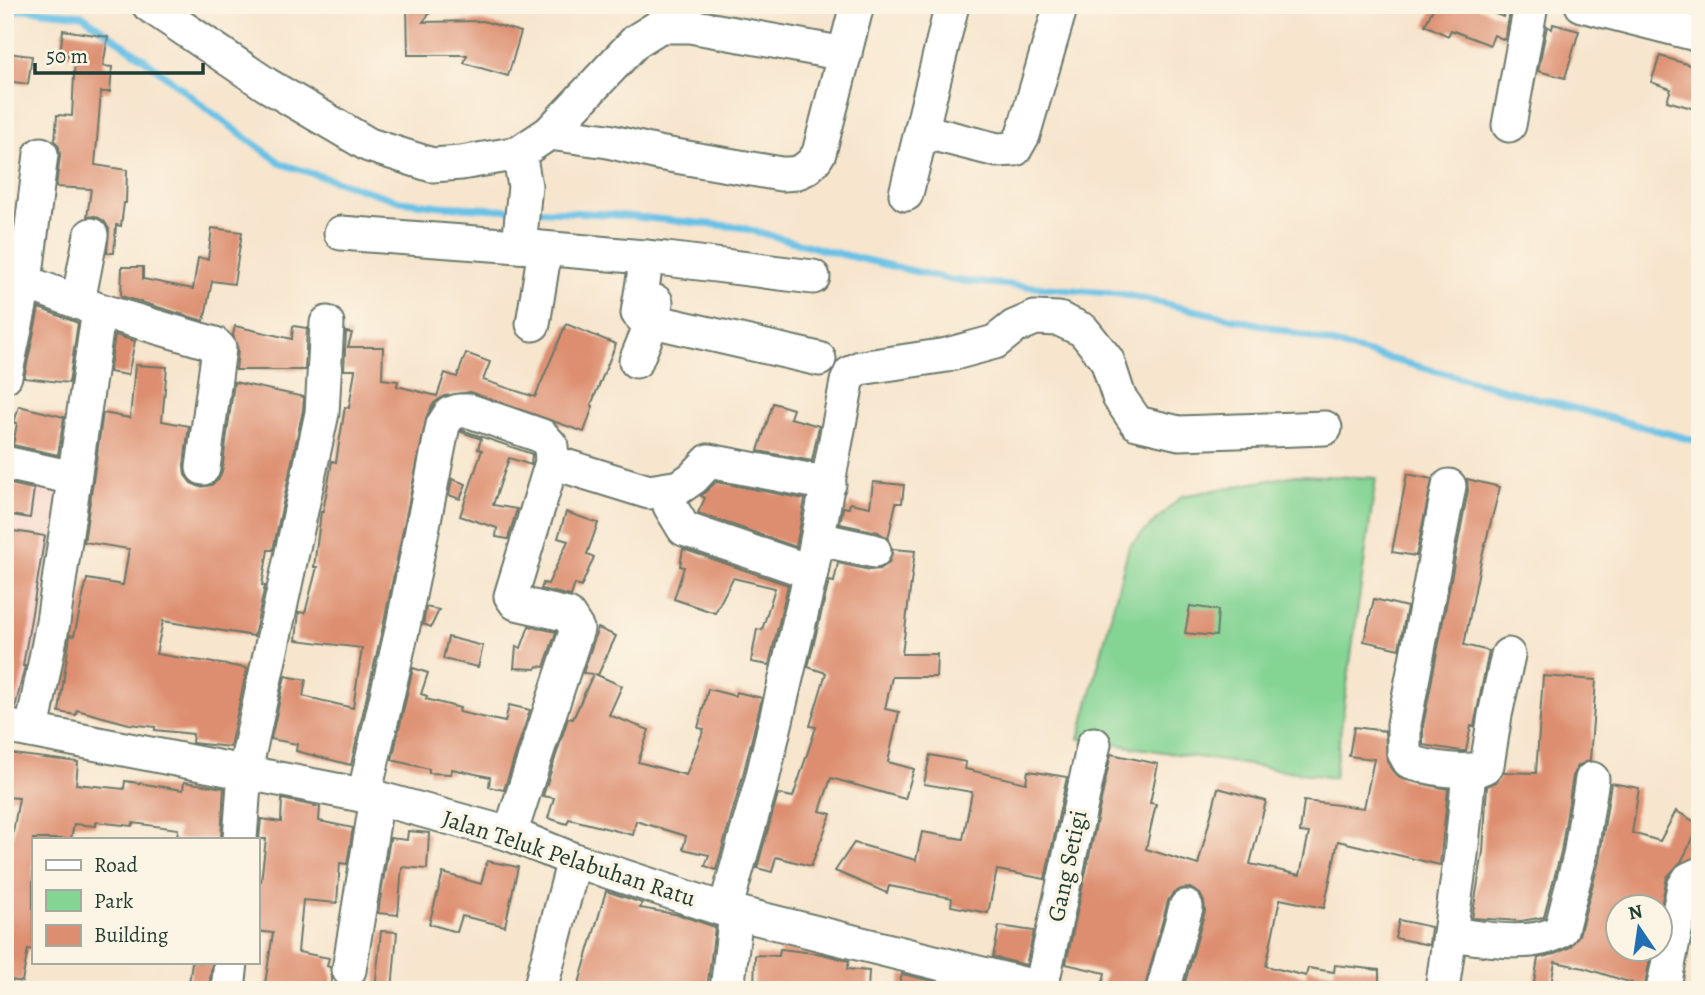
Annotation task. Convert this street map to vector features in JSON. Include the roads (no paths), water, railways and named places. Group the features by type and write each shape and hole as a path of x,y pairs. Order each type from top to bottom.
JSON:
{"street":[{"path":"149,5 267,85 369,145 432,165 519,153 549,133 636,41 660,26 690,26 845,54"},
{"path":"549,133 608,141 658,153 781,174 798,173 811,165 819,153 857,5"},
{"path":"906,194 952,5"},
{"path":"922,131 996,150 1015,149 1023,135 1061,5"},
{"path":"1509,125 1531,5"},
{"path":"1581,5 1700,35"},
{"path":"519,153 525,187 533,324"},
{"path":"6,366 25,282 41,154"},
{"path":"341,233 528,239 656,258 813,276"},
{"path":"19,728 53,622 74,478 89,306 91,235"},
{"path":"636,360 652,322 656,258"},
{"path":"25,282 89,306 215,344 219,348 203,468"},
{"path":"727,990 731,912 819,539 847,382 851,373 860,368 947,355 995,342 1014,327 1035,318 1059,319 1083,330 1107,360 1119,397 1137,422 1179,433 1325,428"},
{"path":"652,322 819,359"},
{"path":"240,838 245,771 321,413 327,323"},
{"path":"349,970 370,797 447,416 454,412 470,411 542,436 551,446 552,462 511,596 516,603 568,615 577,629 510,834"},
{"path":"552,462 649,492 680,487 709,461 829,484"},
{"path":"5,463 74,478"},
{"path":"1449,486 1406,711 1404,752 1407,759 1469,772 1481,770 1489,762 1495,715 1508,655"},
{"path":"668,490 670,506 684,529 811,572"},
{"path":"819,539 874,551"},
{"name":"Jalan Teluk Pelabuhan Ratu","path":"19,728 370,797 510,834 574,860 731,912 1044,989"},
{"name":"Gang Setigi","path":"1044,989 1094,744"},
{"path":"1442,990 1469,772"},
{"path":"1451,934 1519,940 1550,936 1561,930 1580,856 1592,779"},
{"path":"540,990 574,860"},
{"path":"1663,990 1684,887 1689,879 1700,874"},
{"path":"1163,990 1186,907"},
{"path":"228,990 231,964"}],"waterway":[{"path":"5,13 25,9 82,15 282,164 400,201 515,210"},
{"path":"531,210 739,227 951,280 1120,294 1271,327 1700,442"}]}
